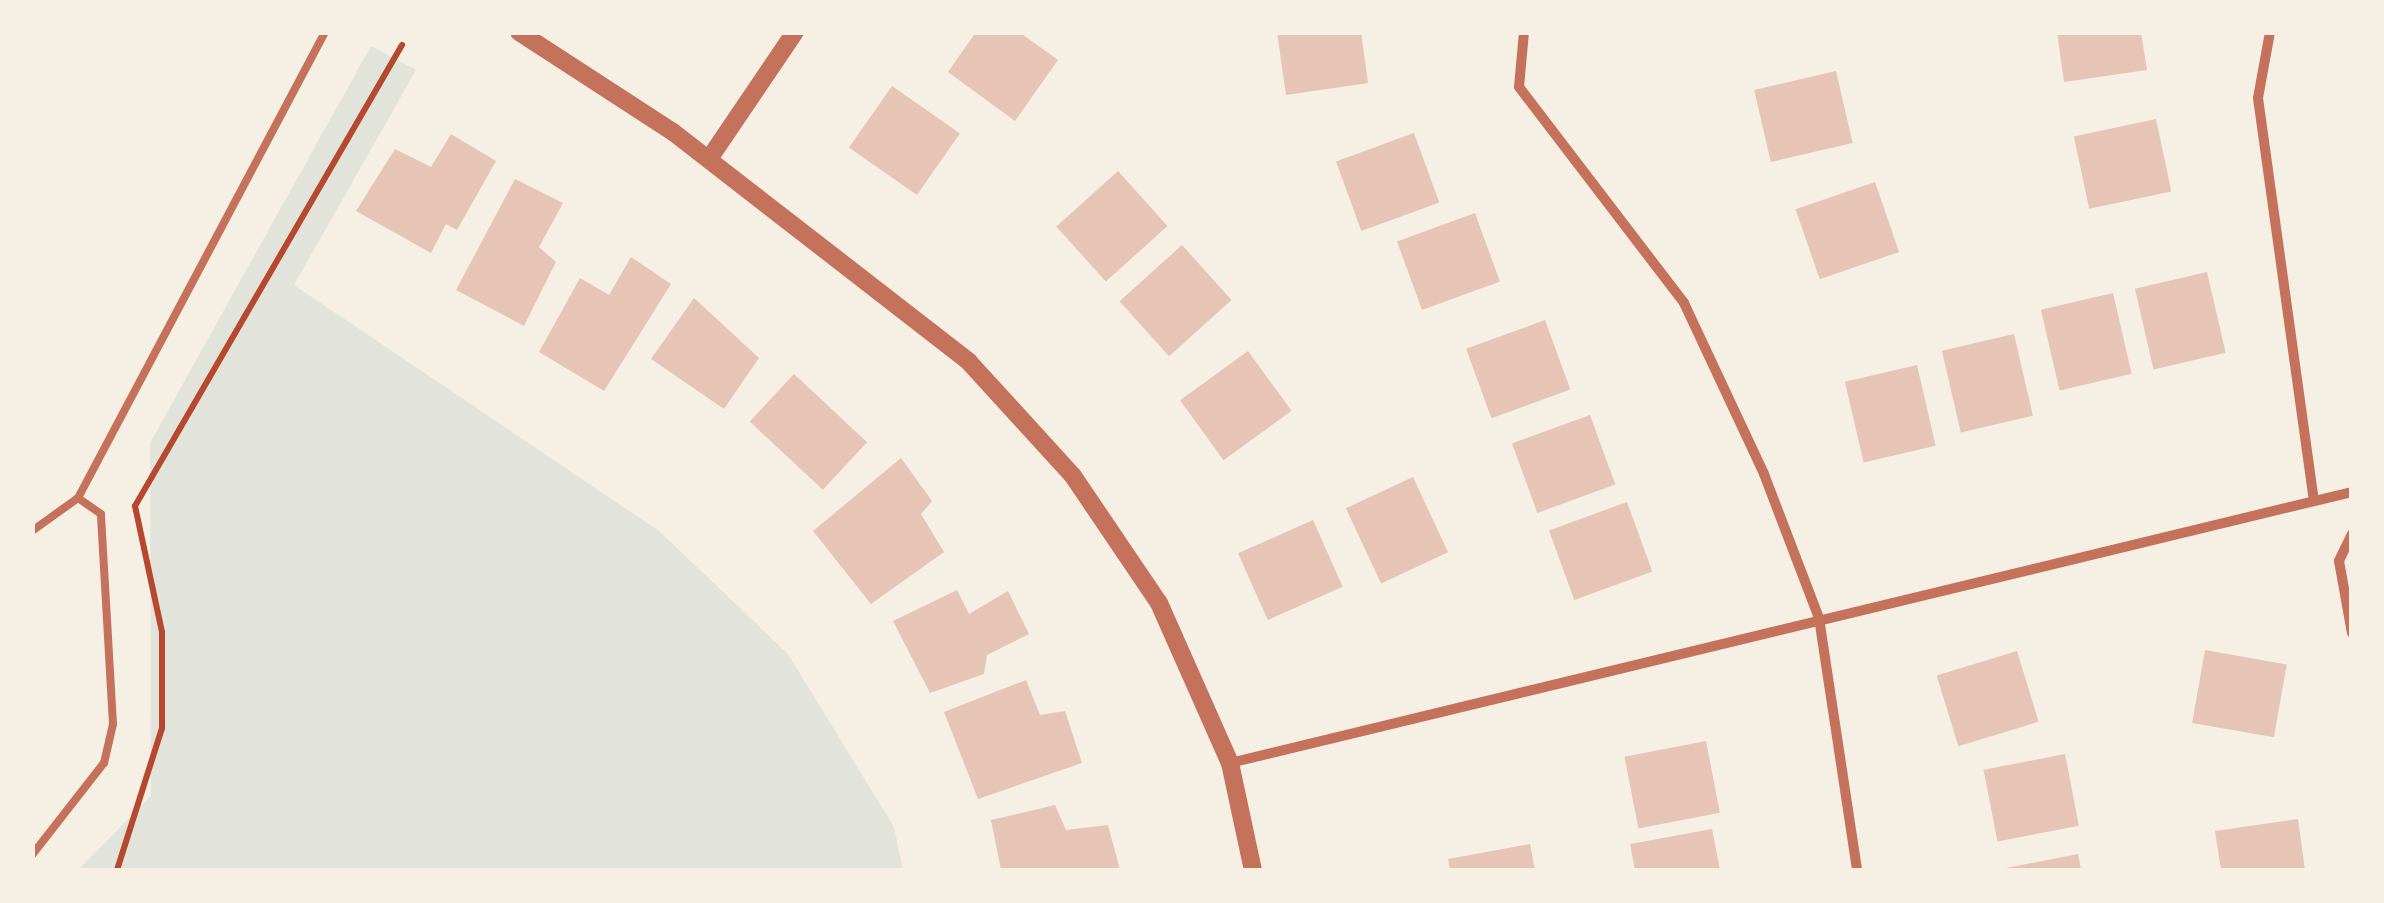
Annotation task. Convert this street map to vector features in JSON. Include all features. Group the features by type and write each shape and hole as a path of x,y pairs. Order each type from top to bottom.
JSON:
{"street":[{"path":"519,32 709,159 969,362 1072,476 1159,604 1230,764 1253,870"},
{"path":"709,159 795,32"},
{"path":"1524,32 1519,86 1684,303 1819,618 1857,870"},
{"path":"2270,32 2258,98 2313,496"},
{"path":"1230,764 2313,496 2352,492"},
{"path":"2352,534 2340,561 2352,634"}],"lane":[{"path":"32,531 78,498 324,32"},
{"path":"32,854 104,763 112,724 101,514 78,498"}],"path":[{"path":"117,870 162,728 162,632 135,506 402,45"}],"shaded area":[{"path":"371,46 416,70 294,285 659,531 788,654 894,827 903,870 78,870 151,796 150,443"}],"building":[{"path":"976,32 1019,32 1058,60 1015,121 948,72"},
{"path":"1277,32 1361,32 1368,83 1286,95"},
{"path":"2057,32 2141,32 2147,70 2064,82"},
{"path":"1836,71 1853,143 1771,162 1754,90"},
{"path":"892,86 960,134 917,195 849,147"},
{"path":"2156,119 2171,191 2089,209 2074,136"},
{"path":"1414,133 1439,203 1361,231 1336,161"},
{"path":"451,134 496,161 457,230 446,224 431,253 356,211 395,149 431,167"},
{"path":"1118,171 1168,226 1106,282 1056,227"},
{"path":"515,179 563,203 539,247 556,262 524,326 456,290"},
{"path":"1875,182 1899,252 1820,279 1796,209"},
{"path":"1475,213 1500,282 1422,310 1397,241"},
{"path":"1182,245 1232,300 1169,356 1120,301"},
{"path":"631,257 671,284 604,391 539,352 580,278 609,295"},
{"path":"2207,272 2226,353 2154,370 2135,289"},
{"path":"2113,293 2132,374 2060,391 2041,310"},
{"path":"694,298 759,358 724,409 651,359"},
{"path":"1545,320 1570,390 1491,418 1466,349"},
{"path":"2014,334 2033,416 1961,432 1942,351"},
{"path":"1248,351 1291,411 1224,460 1180,400"},
{"path":"1917,365 1936,446 1864,463 1845,382"},
{"path":"794,374 867,442 823,490 750,422"},
{"path":"1590,415 1615,485 1537,513 1512,443"},
{"path":"901,458 932,501 921,514 944,552 871,604 813,531"},
{"path":"1413,477 1448,552 1381,583 1346,508"},
{"path":"1627,502 1652,572 1574,600 1549,530"},
{"path":"1313,520 1343,587 1268,620 1238,553"},
{"path":"957,590 969,614 1008,591 1029,634 987,655 984,674 930,693 893,621"},
{"path":"2205,650 2287,664 2274,737 2192,723"},
{"path":"2017,651 2039,722 1958,746 1937,676"},
{"path":"1026,680 1040,715 1065,711 1082,763 978,799 944,712"},
{"path":"1706,741 1720,813 1638,828 1625,757"},
{"path":"2065,754 2079,826 1997,841 1984,770"},
{"path":"1055,805 1066,830 1108,825 1120,870 1001,870 991,820"},
{"path":"2298,819 2305,870 2221,870 2215,831"},
{"path":"1712,829 1720,870 1635,870 1630,844"},
{"path":"1530,844 1535,870 1450,870 1448,859"},
{"path":"2078,854 2081,870 2001,869"}]}
